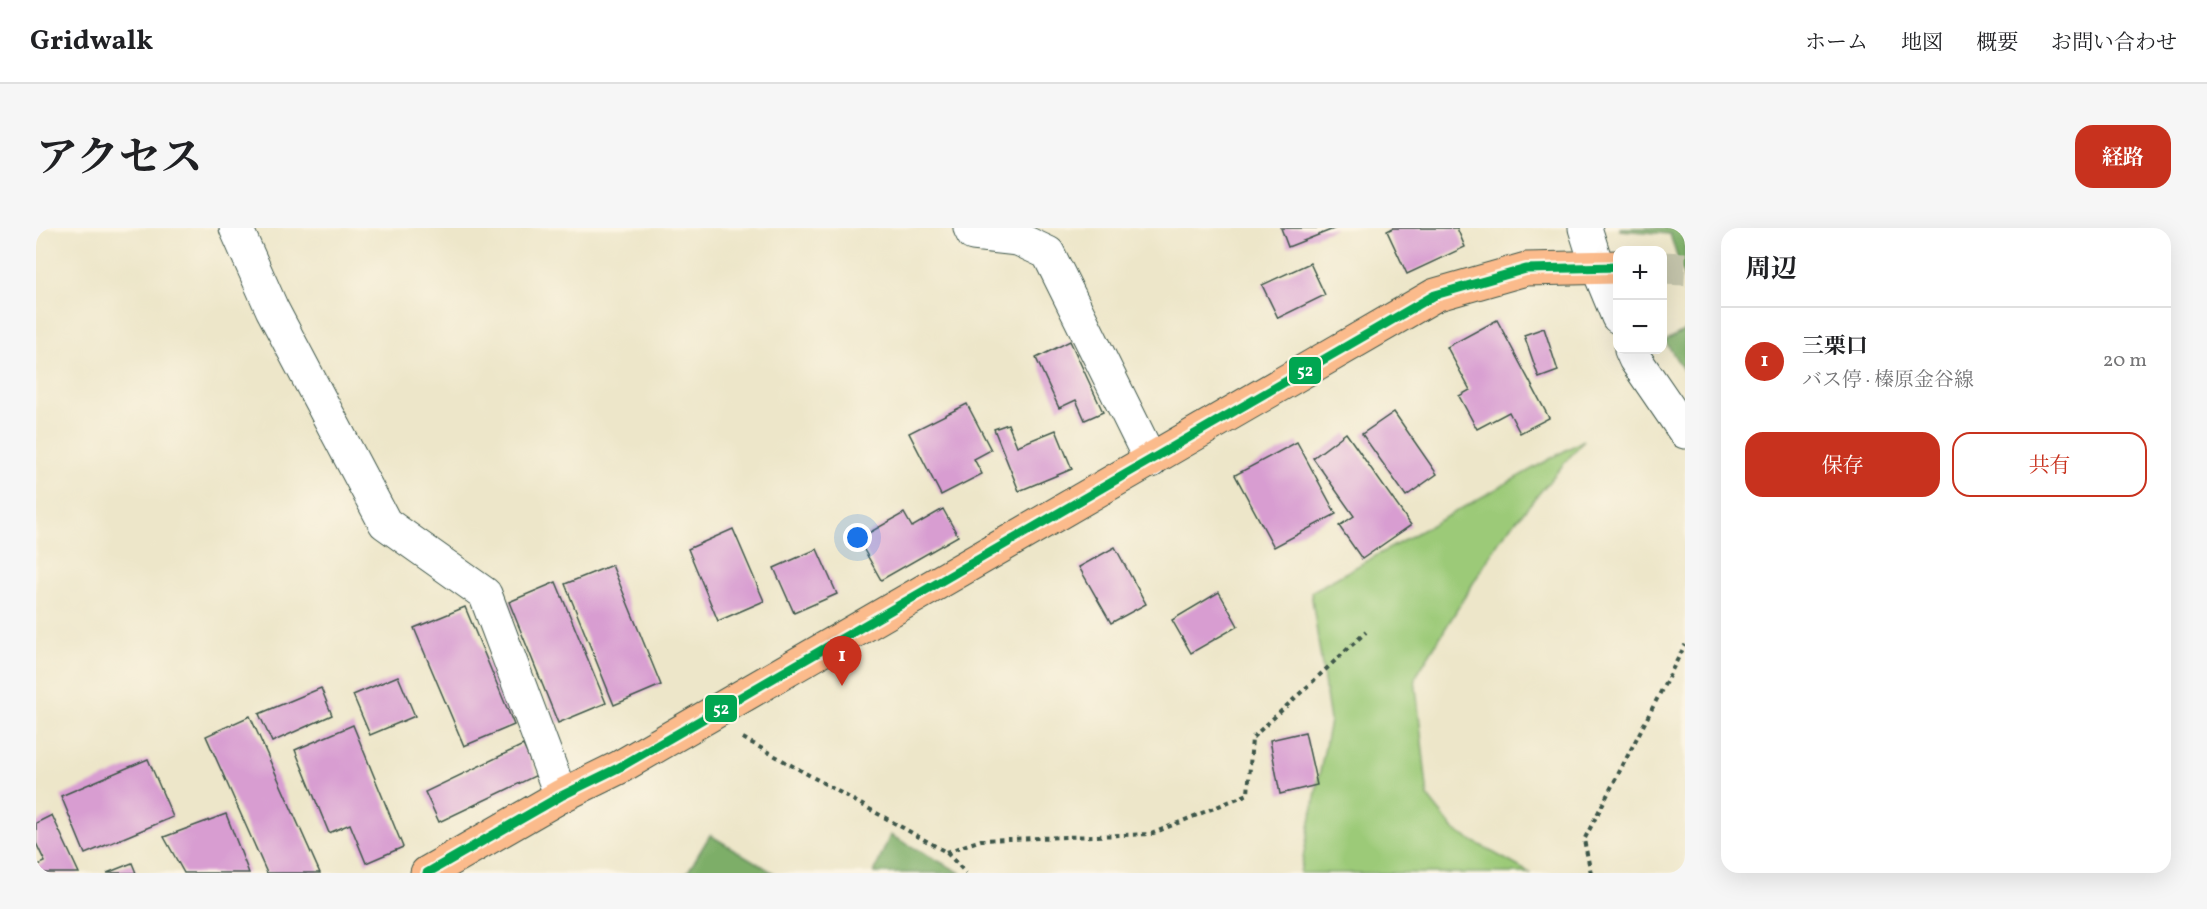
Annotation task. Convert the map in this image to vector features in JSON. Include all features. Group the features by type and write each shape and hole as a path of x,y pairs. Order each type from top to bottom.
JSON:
{"main road":[{"path":"427,873 561,796 620,767 1435,295 1526,268 1607,266"}],"street":[{"path":"236,228 272,309 386,523 485,594 561,796"},
{"path":"970,228 973,234 1018,239 1048,253 1150,461"},
{"path":"1585,228 1607,266 1614,300"},
{"path":"1633,354 1685,432"}],"path":[{"path":"946,852 981,840 1151,834 1248,794 1252,738 1366,632"},
{"path":"1591,873 1584,840 1685,645"},
{"path":"706,717 946,852 966,873"}],"green space":[{"path":"1620,228 1685,228 1685,282 1670,234 1620,230"},
{"path":"1685,330 1685,373 1667,344 1667,340"},
{"path":"1584,440 1499,541 1415,678 1428,797 1455,831 1530,873 1300,873 1330,721 1311,592"},
{"path":"710,835 774,873 687,873"},
{"path":"890,835 961,873 874,873"}],"building":[{"path":"1281,228 1336,228 1288,247"},
{"path":"1393,228 1457,228 1465,247 1407,274 1387,231"},
{"path":"1310,263 1325,295 1278,318 1262,285"},
{"path":"1497,320 1549,418 1520,433 1509,412 1477,429 1459,396 1470,390 1447,347"},
{"path":"1544,328 1558,371 1539,378 1524,335"},
{"path":"1070,341 1103,412 1085,420 1076,400 1059,408 1036,358"},
{"path":"967,404 991,450 974,459 982,474 941,495 909,433"},
{"path":"1394,412 1437,474 1406,496 1362,434"},
{"path":"1008,424 1017,446 1056,430 1072,469 1019,491 994,429"},
{"path":"1346,433 1411,525 1362,559 1339,526 1354,516 1313,458"},
{"path":"1297,442 1336,514 1274,547 1235,475"},
{"path":"943,509 958,536 881,580 858,539 904,513 912,527"},
{"path":"733,529 764,601 718,621 688,549"},
{"path":"1115,547 1146,604 1111,623 1079,567"},
{"path":"817,549 837,594 794,613 774,568"},
{"path":"612,565 661,685 614,705 565,584"},
{"path":"556,582 606,703 558,723 509,602"},
{"path":"1219,592 1238,626 1191,653 1172,620"},
{"path":"465,607 514,725 464,746 414,628"},
{"path":"398,676 415,716 370,735 353,695"},
{"path":"321,688 332,715 272,742 259,714"},
{"path":"250,716 320,873 267,873 206,736"},
{"path":"353,725 403,847 366,863 350,824 329,833 295,750"},
{"path":"1305,732 1317,785 1280,794 1270,740"},
{"path":"523,745 537,775 439,822 425,792"},
{"path":"148,759 173,817 85,854 61,796"},
{"path":"226,814 249,873 184,873 164,837"},
{"path":"52,815 79,873 36,873 36,866 45,862 36,843 36,823"},
{"path":"132,863 136,873 107,873"}],"tunnel":[{"path":"1667,268 1685,269"}],"transit line":[{"name":"52","path":"427,873 561,796 620,767 1435,295 1526,269 1613,267"}],"place":[{"name":"三栗口","path":"842,686"}]}
